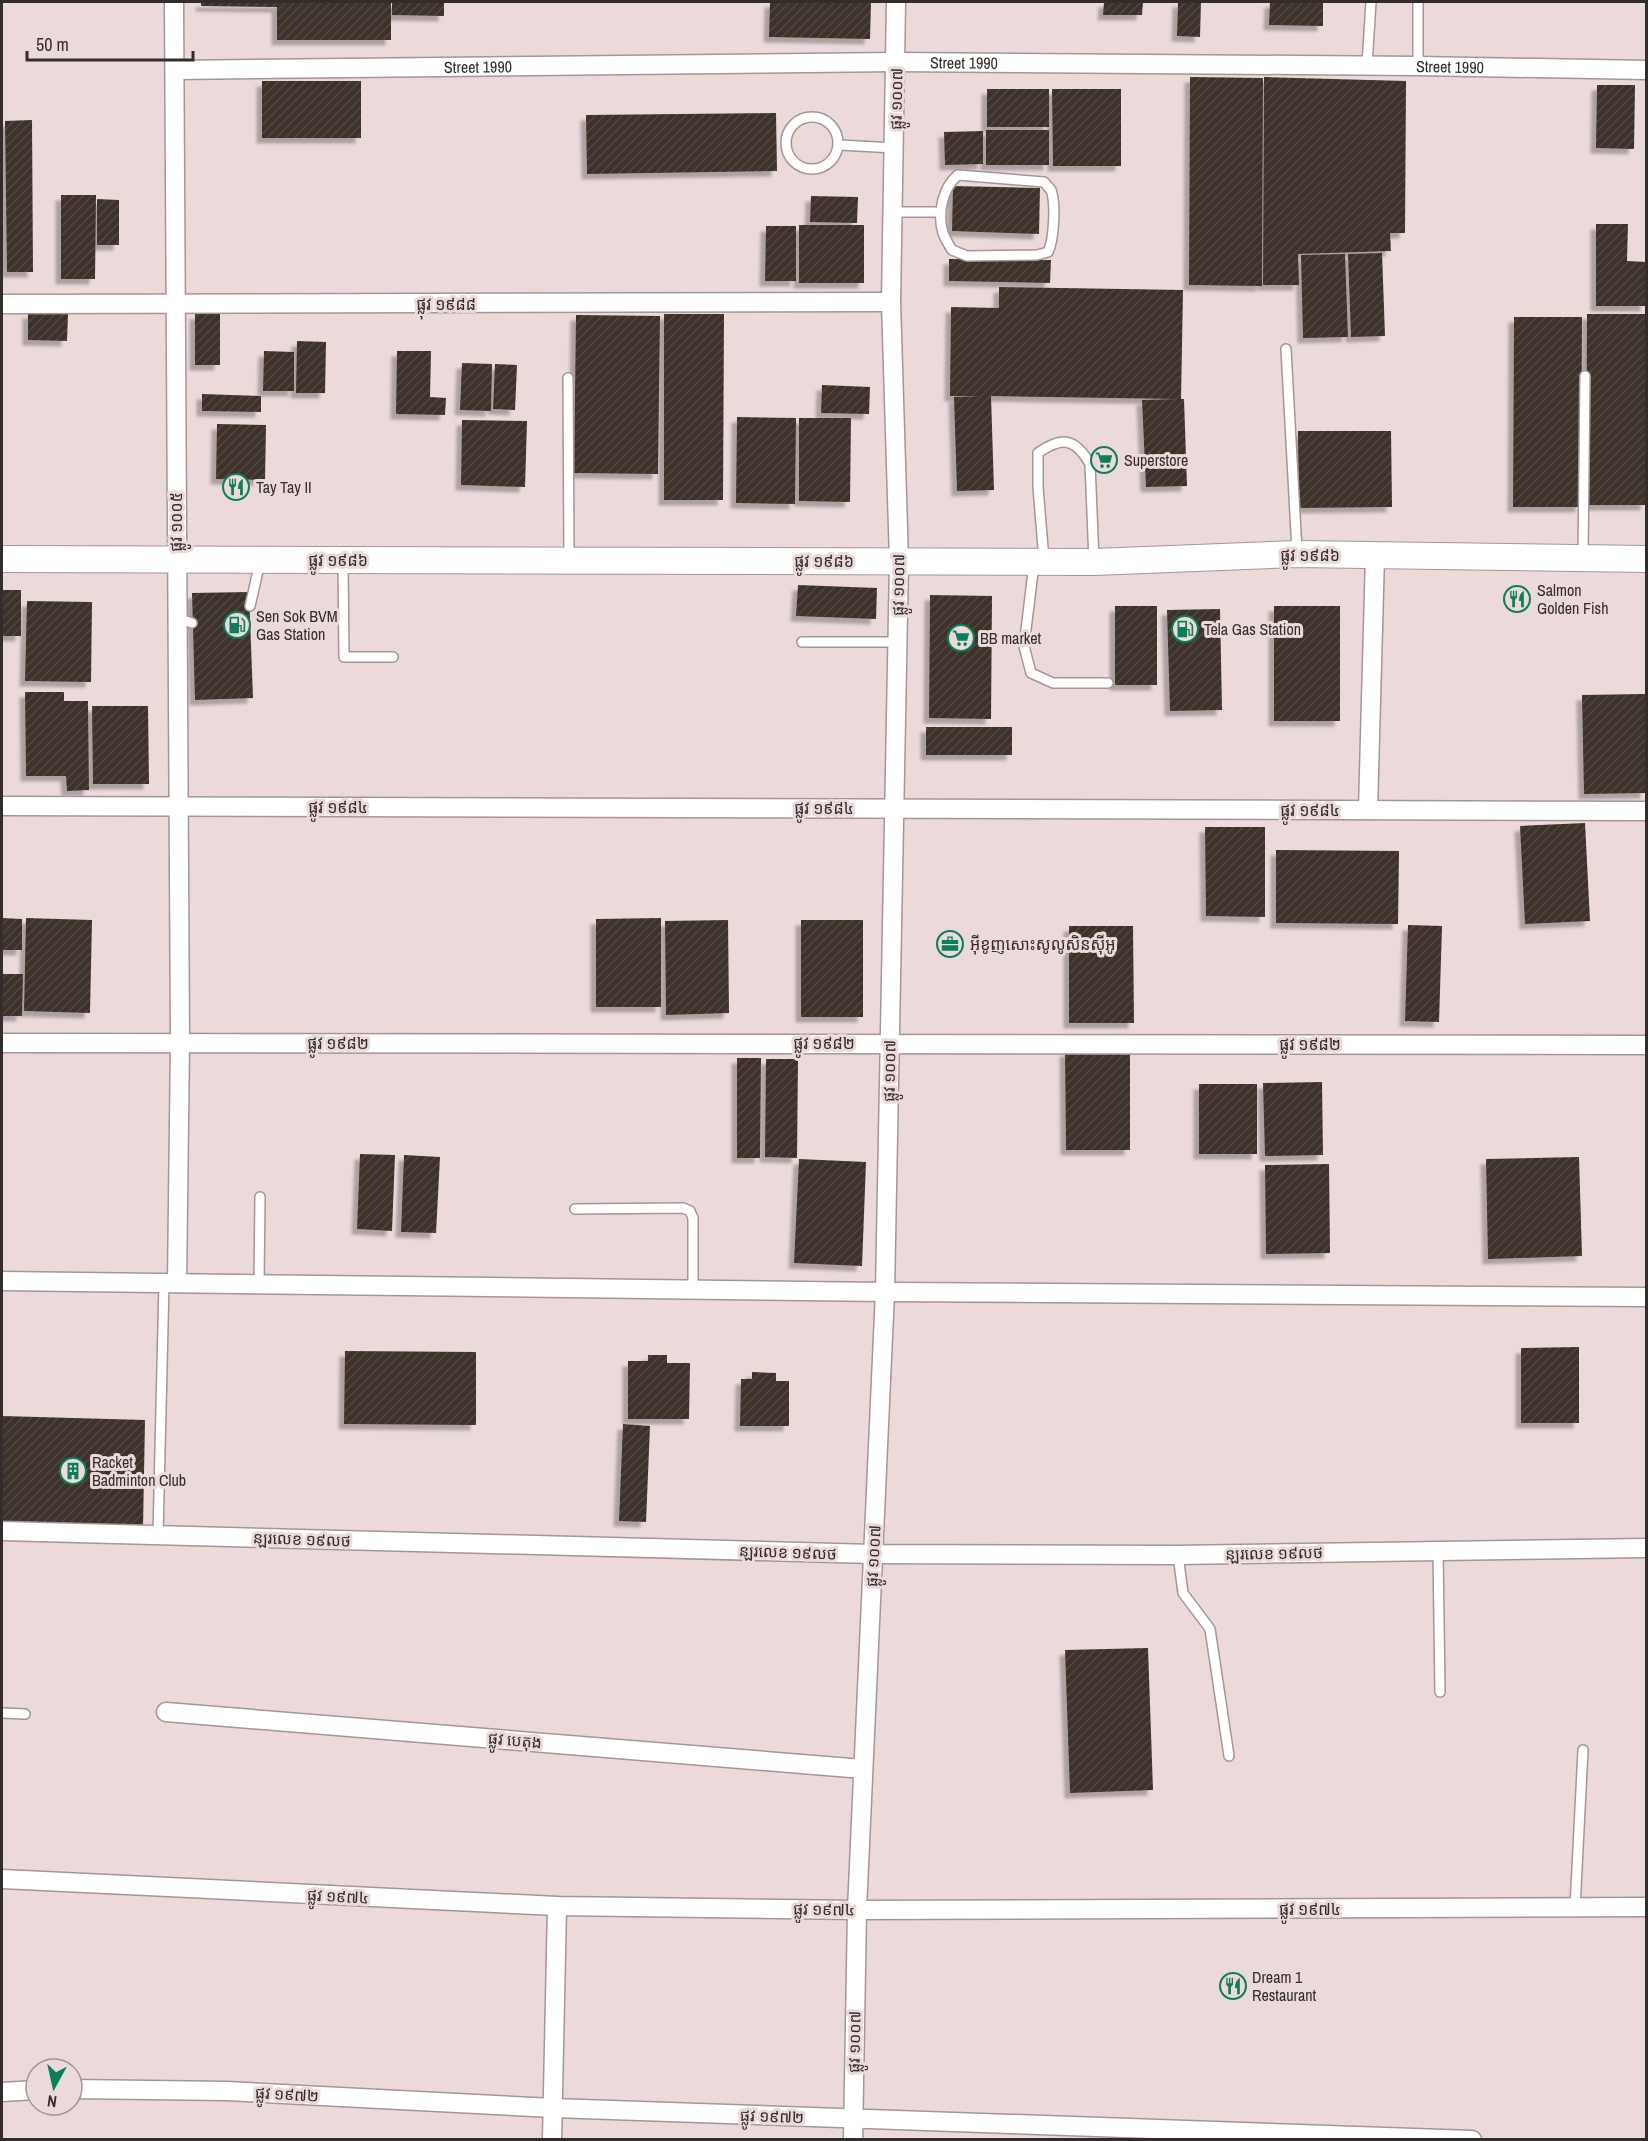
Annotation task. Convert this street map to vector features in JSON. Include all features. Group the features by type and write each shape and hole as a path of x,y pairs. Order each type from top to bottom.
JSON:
{"main road":[{"name":"ផ្លូវ ១៩៨៦","path":"2,559 1094,562 1297,554 1647,559"}],"street":[{"name":"ផ្លូវ ១០០៥","path":"171,1283 180,1043 178,806 185,621 176,559 174,2"},
{"name":"ផ្លូវ ១០០៧","path":"853,2139 857,1910 885,1292 899,561 891,302 897,62 896,2"},
{"name":"Street 1990","path":"175,70 897,62 1367,65 1647,70"},
{"name":"ផ្លុវ ១៩៨៨","path":"2,304 891,302"},
{"path":"1368,810 1375,555"},
{"name":"ផ្លូវ ១៩៨៤","path":"2,806 1647,811"},
{"name":"ផ្លូវ ១៩៨២","path":"2,1043 1647,1045"},
{"path":"2,1281 885,1292 1647,1297"},
{"name":"ន្ឡរលេខ ១៩លថ","path":"2,1531 873,1554 1178,1555 1647,1548"},
{"name":"ផ្លូវ បេតុង","path":"166,1712 863,1769"},
{"name":"ផ្លូវ ១៩៧៤","path":"2,1879 557,1906 857,1910 1647,1907"},
{"path":"552,2139 557,1906"},
{"name":"ផ្លូវ ១៩៧២","path":"84,2089 227,2091 553,2108 1472,2139"},
{"path":"2,2091 24,2090"}],"lane":[{"path":"1367,65 1371,2"},
{"path":"1418,2 1418,66"},
{"path":"812,117 820,118 834,129 839,145 832,160 825,166 809,169 801,166 789,154 787,138 796,123 812,117"},
{"path":"839,145 895,148"},
{"path":"958,175 1044,182 1051,189 1052,244 1048,252 1037,255 967,256 952,250 943,233 940,212 950,182 958,175"},
{"path":"894,212 940,212"},
{"path":"1286,349 1297,554"},
{"path":"1583,558 1584,376"},
{"path":"568,378 568,561"},
{"path":"1094,562 1090,464 1083,452 1072,443 1054,442 1038,453 1039,562 1024,646 1031,673 1053,683 1108,683"},
{"path":"250,606 261,560"},
{"path":"342,560 344,657 393,657"},
{"path":"802,642 897,642"},
{"path":"260,1197 260,1284"},
{"path":"575,1209 683,1208 690,1211 693,1218 693,1290"},
{"path":"158,1534 171,1283"},
{"path":"1438,1550 1440,1692"},
{"path":"1178,1555 1183,1593 1210,1629 1228,1756"},
{"path":"2,1713 25,1714"},
{"path":"1575,1908 1583,1750"}],"building":[{"path":"201,2 391,2 391,40 277,40 277,7 201,6"},
{"path":"392,2 444,2 444,16 392,15"},
{"path":"770,2 871,2 870,39 769,37"},
{"path":"1104,2 1143,2 1142,15 1103,15"},
{"path":"1178,2 1201,2 1200,37 1177,36"},
{"path":"1270,2 1323,2 1323,26 1269,25"},
{"path":"1190,77 1263,78 1262,286 1189,285"},
{"path":"1264,77 1406,81 1405,233 1390,233 1391,251 1298,254 1299,285 1263,285"},
{"path":"262,81 361,81 361,138 262,138"},
{"path":"1597,85 1635,85 1634,149 1596,148"},
{"path":"987,89 1049,89 1049,127 987,127"},
{"path":"1052,89 1121,89 1121,166 1053,166"},
{"path":"776,113 777,171 587,174 586,115"},
{"path":"32,120 33,272 7,272 5,121"},
{"path":"986,130 1049,130 1049,165 986,165"},
{"path":"983,131 983,164 945,165 944,132"},
{"path":"953,186 1040,188 1039,234 952,231"},
{"path":"61,195 96,195 95,279 61,279"},
{"path":"811,196 858,197 857,223 810,222"},
{"path":"97,199 119,200 119,245 97,245"},
{"path":"1596,224 1628,224 1627,261 1646,262 1646,306 1596,306"},
{"path":"799,225 864,225 864,283 799,283"},
{"path":"766,226 796,226 796,281 765,281"},
{"path":"1382,253 1385,336 1351,337 1348,254"},
{"path":"1345,254 1348,337 1303,338 1301,255"},
{"path":"949,259 1051,260 1050,283 949,281"},
{"path":"999,287 1183,290 1181,399 1184,399 1187,486 1146,487 1142,400 1177,399 991,396 994,490 957,491 954,397 980,396 950,396 951,307 999,308"},
{"path":"28,313 68,314 67,341 28,340"},
{"path":"195,314 220,314 220,365 195,365"},
{"path":"664,314 724,314 723,500 664,500"},
{"path":"1587,314 1646,314 1646,505 1586,505"},
{"path":"576,315 660,316 658,474 574,473"},
{"path":"1514,317 1582,317 1581,507 1513,507"},
{"path":"297,341 326,342 325,393 296,393"},
{"path":"264,351 294,352 294,391 263,391"},
{"path":"397,351 431,351 430,397 446,398 445,415 396,414"},
{"path":"462,363 492,364 491,411 460,410"},
{"path":"495,364 517,365 515,410 493,409"},
{"path":"822,385 870,387 869,414 821,413"},
{"path":"202,394 261,396 261,412 202,411"},
{"path":"737,417 796,418 795,504 736,503"},
{"path":"799,418 851,418 850,502 799,501"},
{"path":"462,420 527,421 525,487 461,485"},
{"path":"217,424 266,425 265,480 216,479"},
{"path":"1298,431 1391,431 1392,507 1299,508"},
{"path":"798,585 877,588 876,619 796,616"},
{"path":"2,590 21,590 21,636 2,636"},
{"path":"249,592 253,698 195,700 192,593"},
{"path":"930,595 992,596 991,719 929,718"},
{"path":"27,601 92,602 91,682 25,681"},
{"path":"1115,606 1157,606 1157,685 1115,685"},
{"path":"1274,606 1340,606 1340,721 1274,721"},
{"path":"1220,609 1222,710 1170,711 1167,610"},
{"path":"25,692 64,692 64,701 88,701 89,790 67,791 66,776 26,776"},
{"path":"1645,694 1646,793 1584,794 1582,695"},
{"path":"92,706 148,706 149,784 93,784"},
{"path":"926,727 1012,727 1012,755 926,755"},
{"path":"1585,823 1590,921 1525,924 1520,826"},
{"path":"1205,827 1265,827 1265,917 1206,916"},
{"path":"1276,850 1399,851 1398,924 1276,923"},
{"path":"2,918 22,919 22,950 2,950"},
{"path":"26,918 92,920 90,1013 24,1011"},
{"path":"661,918 661,1007 596,1007 596,919"},
{"path":"728,920 729,1013 666,1015 665,921"},
{"path":"801,920 863,920 863,1017 801,1017"},
{"path":"1408,925 1442,926 1439,1022 1405,1021"},
{"path":"1069,926 1133,926 1134,1023 1069,1023"},
{"path":"2,974 23,974 22,1016 2,1016"},
{"path":"1065,1051 1130,1051 1130,1150 1066,1150"},
{"path":"737,1058 761,1058 760,1158 737,1158"},
{"path":"766,1059 798,1059 797,1158 765,1157"},
{"path":"1322,1082 1323,1155 1265,1156 1263,1083"},
{"path":"1199,1084 1257,1084 1257,1154 1199,1154"},
{"path":"360,1154 395,1155 392,1231 357,1229"},
{"path":"404,1155 440,1157 436,1233 401,1232"},
{"path":"1579,1157 1582,1256 1488,1259 1486,1159"},
{"path":"799,1159 866,1162 862,1266 794,1263"},
{"path":"1329,1164 1330,1253 1266,1254 1265,1165"},
{"path":"1579,1347 1579,1423 1521,1423 1521,1348"},
{"path":"345,1351 476,1352 476,1425 344,1424"},
{"path":"648,1355 667,1355 667,1363 690,1363 689,1419 628,1419 628,1361 648,1361"},
{"path":"752,1372 776,1373 776,1381 789,1381 789,1426 740,1426 741,1379 752,1379"},
{"name":"Racket Badminton Club","path":"2,1416 145,1420 143,1527 2,1522"},
{"path":"623,1424 650,1426 646,1522 619,1521"},
{"path":"1148,1648 1153,1790 1070,1793 1065,1650"}],"place":[{"name":"Superstore","path":"1104,460"},
{"name":"Tay Tay II","path":"236,487"},
{"name":"Salmon Golden Fish","path":"1517,599"},
{"name":"Sen Sok BVM Gas Station","path":"237,625"},
{"name":"Tela Gas Station","path":"1185,629"},
{"name":"BB market","path":"961,638"},
{"name":"អ៊ីខូញសោះសូលូសិនស៊ីអូ","path":"950,944"},
{"name":"Racket Badminton Club","path":"73,1471"},
{"name":"Dream 1 Restaurant","path":"1233,1986"}]}
